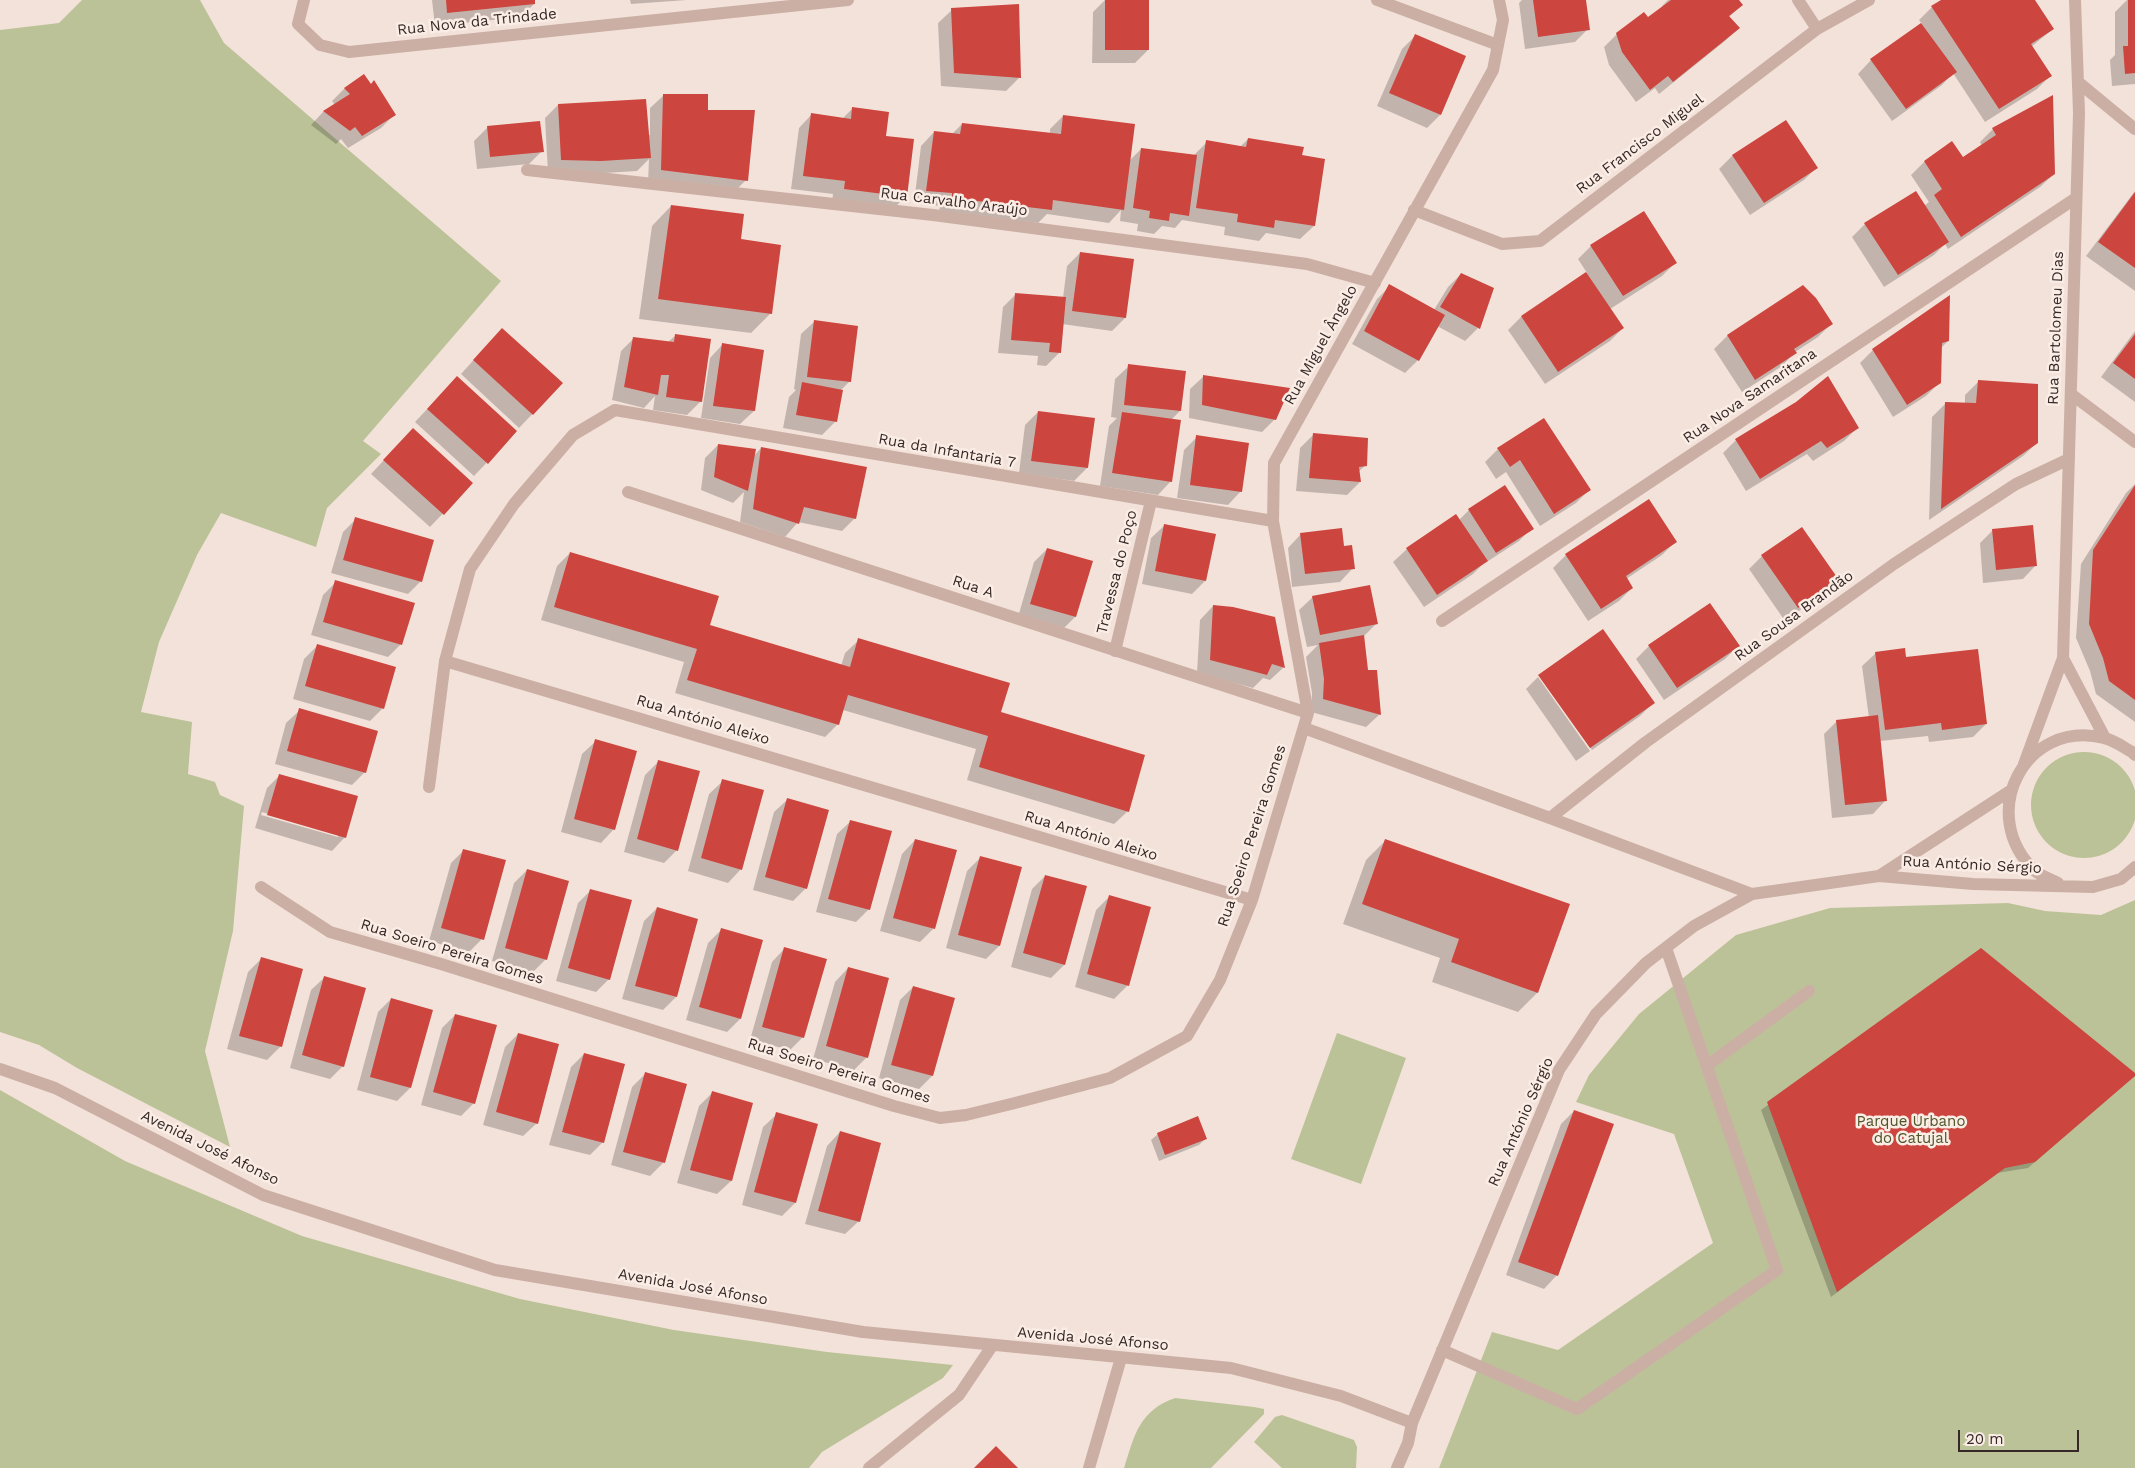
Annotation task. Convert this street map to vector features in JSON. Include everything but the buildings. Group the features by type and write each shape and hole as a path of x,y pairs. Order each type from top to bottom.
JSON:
{"street":[{"name":"Rua Nova da Trindade","path":"304,0 298,24 320,45 349,52 848,0"},
{"path":"1377,0 1498,45"},
{"name":"Rua Miguel Ângelo","path":"1304,728 1308,713 1273,521 1274,463 1493,70 1503,20 1499,0"},
{"path":"1798,0 1817,29"},
{"name":"Rua Francisco Miguel","path":"1414,210 1502,244 1540,241 1817,29 1869,0"},
{"name":"Rua Bartolomeu Dias","path":"2024,764 2063,658 2076,198 2078,82 2075,0"},
{"path":"2078,82 2135,129"},
{"name":"Rua Carvalho Araújo","path":"527,170 933,215 1297,263 1374,283"},
{"name":"Rua Nova Samaritana","path":"1442,621 2076,198"},
{"path":"2071,394 2135,442"},
{"name":"Rua da Infantaria 7","path":"445,661 470,569 514,504 573,435 615,410 1273,521"},
{"name":"Rua Sousa Brandão","path":"1550,818 1646,742 1894,564 2016,484 2069,459"},
{"name":"Rua A","path":"628,492 1308,713"},
{"name":"Travessa do Poço","path":"1115,651 1151,501"},
{"name":"Rua Bartolomeu Dias","path":"2063,658 2105,738"},
{"path":"429,787 445,661"},
{"name":"Rua António Aleixo","path":"445,661 1252,900"},
{"path":"1304,728 1752,894"},
{"name":"Rua Soeiro Pereira Gomes","path":"261,887 330,932 450,967 894,1106 940,1118 974,1113 1110,1078 1187,1036 1220,980 1252,900 1304,728"},
{"path":"2063,886 2036,872 2016,849 2007,820 2010,791 2024,764 2046,744 2075,736 2105,738 2135,755"},
{"name":"Rua António Sérgio","path":"1879,876 2010,791"},
{"path":"2121,879 2135,867"},
{"name":"Rua António Sérgio","path":"1397,1468 1408,1443 1412,1423 1559,1070 1596,1014 1646,963 1694,926 1752,894 1879,876 1973,884 2093,888 2121,879"},
{"path":"2121,879 2135,877"},
{"path":"1442,1350 1577,1409 1777,1270 1708,1065 1666,948"},
{"path":"1708,1065 1809,991"},
{"name":"Avenida José Afonso","path":"0,1069 55,1088 263,1195 495,1270 863,1332 1231,1368 1342,1396 1412,1423"},
{"path":"869,1468 959,1395 992,1346"},
{"path":"1089,1468 1121,1358"}],"green space":[{"path":"82,0 200,0 224,43 501,281 363,441 381,454 327,508 316,547 221,513 197,555 159,642 141,712 192,722 188,774 215,782 220,795 244,806 233,931 205,1051 230,1147 77,1068 39,1045 0,1032 0,30 59,23"},
{"path":"2084,752 2104,756 2121,768 2133,785 2137,805 2133,825 2121,842 2104,854 2084,858 2064,854 2047,842 2035,825 2031,805 2035,785 2047,768 2064,756"},
{"name":"Parque Urbano do Catujal","path":"2135,900 2135,1468 1439,1468 1492,1332 1558,1350 1713,1243 1674,1134 1576,1102 1589,1075 1639,1014 1736,935 1830,908 2008,903 2045,911 2101,915"},
{"path":"1337,1033 1406,1058 1361,1184 1291,1159"},
{"path":"0,1090 125,1161 302,1236 520,1299 674,1330 827,1352 953,1365 943,1378 822,1452 809,1468 0,1468"},
{"path":"1175,1398 1254,1407 1264,1409 1264,1414 1211,1468 1124,1468 1135,1434 1140,1425 1153,1410"},
{"path":"1282,1415 1354,1440 1357,1447 1356,1468 1282,1468 1254,1442 1275,1417"}]}
